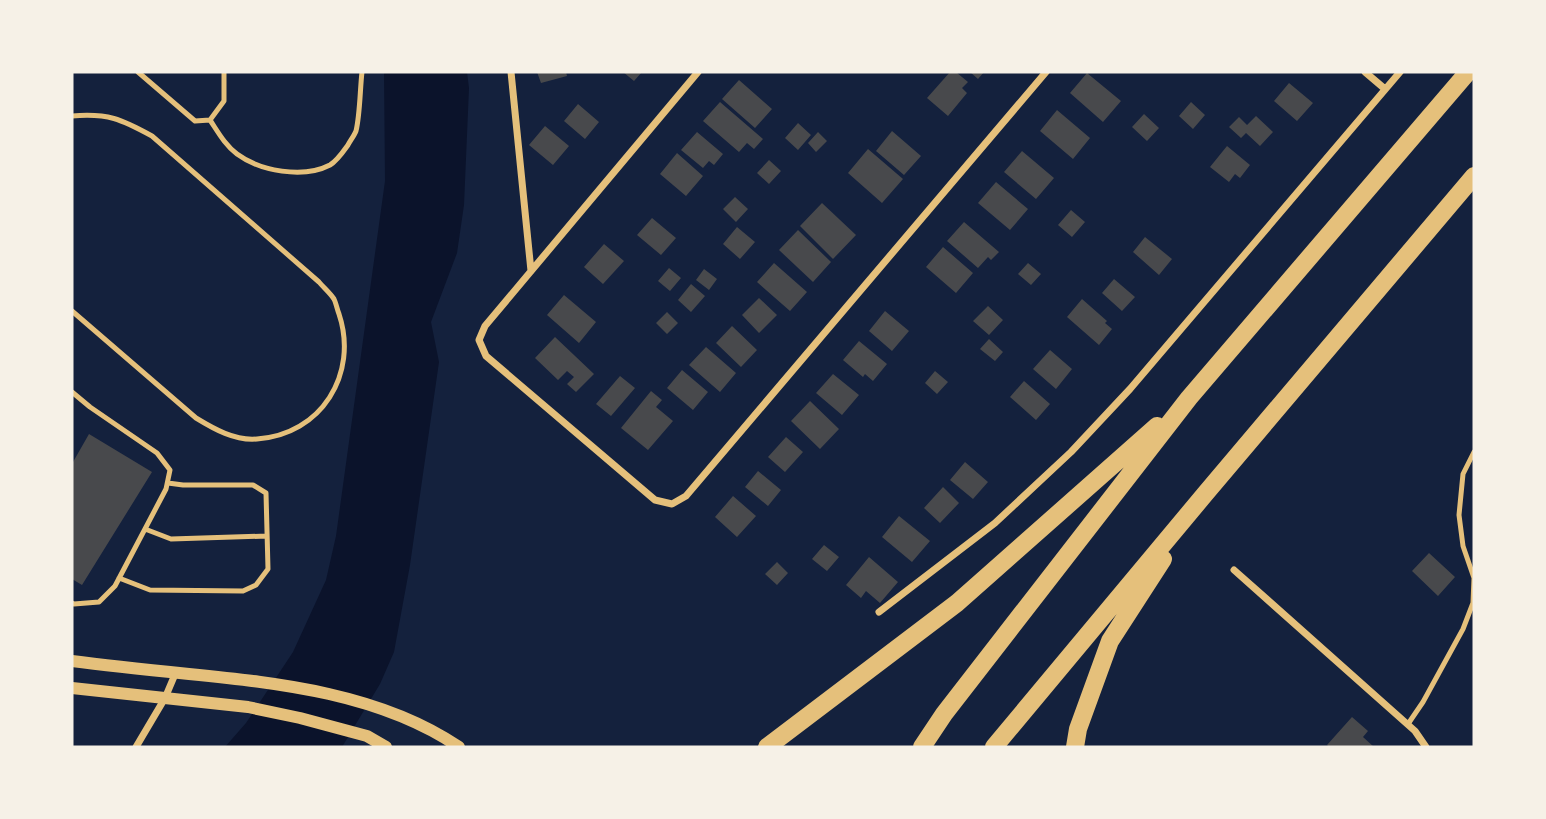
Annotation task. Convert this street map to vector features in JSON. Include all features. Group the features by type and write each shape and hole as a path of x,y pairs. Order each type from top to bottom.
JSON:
{"highway":[{"path":"922,747 944,714 1189,398 1468,72"},
{"path":"993,747 1474,176"},
{"path":"767,747 957,603 1189,398"},
{"path":"1075,747 1078,729 1110,641 1205,494"}],"street":[{"path":"511,72 531,271"},
{"path":"698,72 485,326 479,340 486,356 570,428 655,500 672,504 686,496 1046,72"},
{"path":"1364,72 1385,89"},
{"path":"879,612 995,523 1070,452 1130,389 1400,72"},
{"path":"1234,570 1408,724 1426,747"},
{"path":"72,661 259,681 315,691 382,709 443,736 459,747"},
{"path":"136,747 165,698 176,672"},
{"path":"72,688 248,707 367,736 386,747"}],"lane":[{"path":"138,72 195,121 210,120 224,102 224,72"},
{"path":"210,120 224,142 236,153 265,169 309,171 331,165 343,153 355,132 362,72"},
{"path":"72,116 102,115 124,121 152,136 319,282 333,298 342,323 345,343 343,365 338,383 314,418 295,430 273,437 255,440 235,437 196,418 72,312"},
{"path":"72,392 157,453 170,470 166,489 115,586 99,601 72,603"},
{"path":"1408,724 1463,629 1473,603 1474,578 1463,546 1459,515 1463,474 1474,452"},
{"path":"119,578 150,590 243,592 256,585 268,569 266,493 253,485 168,483"},
{"path":"145,529 171,539 267,536"}],"water":[{"path":"384,72 467,72 469,88 464,205 457,253 431,322 439,362 410,565 394,652 380,684 342,747 225,747 246,723 293,652 326,580 336,536 385,181"}],"building":[{"path":"537,72 566,72 567,76 541,83"},
{"path":"623,72 642,72 634,81"},
{"path":"950,72 956,72 968,82 962,88 967,93 948,116 927,98"},
{"path":"970,72 984,72 978,79"},
{"path":"1087,73 1121,101 1103,122 1070,93"},
{"path":"739,80 772,109 755,128 722,99"},
{"path":"1289,83 1313,103 1297,121 1274,101"},
{"path":"720,102 763,139 754,149 747,143 739,152 703,121"},
{"path":"1191,102 1205,115 1193,129 1179,116"},
{"path":"578,104 599,122 585,139 564,121"},
{"path":"1057,110 1090,138 1073,159 1040,131"},
{"path":"1144,114 1159,128 1147,141 1132,127"},
{"path":"1256,116 1273,132 1260,146 1246,133 1241,138 1229,127 1239,117 1247,125"},
{"path":"798,123 811,135 798,150 785,138"},
{"path":"545,126 569,146 553,165 529,145"},
{"path":"892,131 921,156 904,175 876,151"},
{"path":"697,132 723,154 714,165 709,161 703,168 681,150"},
{"path":"818,132 827,141 816,152 808,143"},
{"path":"1227,146 1250,165 1240,178 1235,174 1229,182 1210,167"},
{"path":"868,149 903,179 882,203 848,173"},
{"path":"1022,151 1054,178 1036,199 1004,172"},
{"path":"677,153 703,176 686,196 660,174"},
{"path":"769,160 781,171 769,184 757,173"},
{"path":"996,182 1028,209 1010,230 978,203"},
{"path":"735,197 748,209 736,222 723,209"},
{"path":"822,203 856,235 833,259 800,226"},
{"path":"1071,210 1085,222 1072,237 1058,225"},
{"path":"652,218 676,238 661,255 637,235"},
{"path":"964,222 999,252 991,260 988,257 978,268 947,241"},
{"path":"737,227 755,242 740,259 723,244"},
{"path":"798,230 831,262 813,282 779,250"},
{"path":"1145,237 1172,259 1159,275 1133,252"},
{"path":"604,244 624,261 603,284 584,267"},
{"path":"943,247 973,273 956,293 926,267"},
{"path":"774,263 807,292 790,311 757,282"},
{"path":"1028,263 1041,274 1031,285 1018,274"},
{"path":"669,268 681,278 670,291 658,281"},
{"path":"704,269 717,279 709,290 696,280"},
{"path":"1114,279 1135,297 1122,311 1102,293"},
{"path":"691,284 705,296 691,312 678,300"},
{"path":"564,295 596,322 579,343 547,315"},
{"path":"759,298 777,315 759,333 742,315"},
{"path":"1082,299 1107,321 1105,323 1112,329 1099,345 1067,317"},
{"path":"988,306 1003,320 989,335 973,321"},
{"path":"885,311 909,331 892,351 869,331"},
{"path":"667,312 678,323 667,334 656,323"},
{"path":"732,326 757,350 741,367 716,343"},
{"path":"555,337 594,374 576,392 567,384 574,377 567,371 558,380 535,358"},
{"path":"989,339 1003,352 995,361 980,349"},
{"path":"859,341 887,364 873,381 865,374 863,377 843,360"},
{"path":"706,347 736,373 720,392 689,365"},
{"path":"1050,350 1072,369 1056,389 1033,369"},
{"path":"682,370 708,392 693,410 667,388"},
{"path":"935,371 948,382 937,394 925,383"},
{"path":"833,374 859,395 842,415 816,393"},
{"path":"620,376 635,388 611,416 596,404"},
{"path":"1024,381 1050,404 1036,420 1010,397"},
{"path":"651,391 662,400 656,407 673,421 648,450 621,428"},
{"path":"810,401 839,429 820,449 791,421"},
{"path":"89,434 152,472 82,585 72,579 72,461"},
{"path":"786,437 803,452 785,472 768,457"},
{"path":"965,462 988,482 973,499 950,480"},
{"path":"758,471 781,490 768,506 745,487"},
{"path":"943,487 959,503 940,523 924,508"},
{"path":"733,496 756,516 737,537 715,517"},
{"path":"899,516 930,541 912,562 882,537"},
{"path":"824,545 839,557 827,571 812,559"},
{"path":"1429,553 1455,577 1438,596 1412,571"},
{"path":"869,557 898,582 880,603 866,591 861,598 846,585"},
{"path":"777,562 788,573 777,585 765,574"},
{"path":"1352,717 1368,731 1363,737 1374,747 1329,747 1327,745"}]}
